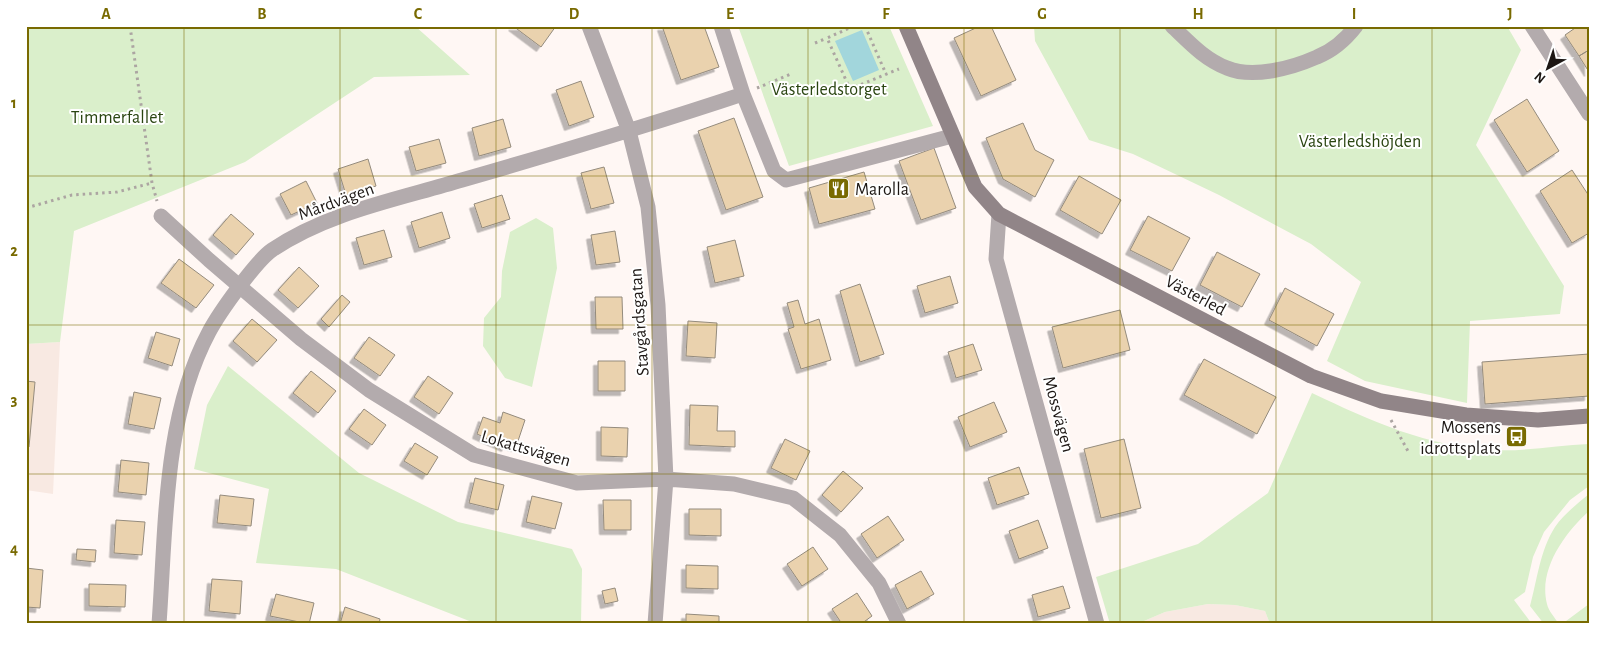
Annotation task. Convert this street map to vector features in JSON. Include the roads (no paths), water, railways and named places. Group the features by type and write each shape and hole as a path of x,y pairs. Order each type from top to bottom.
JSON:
{"street":[{"name":"Stavgårdsgatan","path":"589,26 629,131 648,207 657,295 666,479 655,624"},
{"path":"722,26 744,94 774,171 786,180 952,136"},
{"name":"Västerled","path":"906,26 975,187 999,214 1311,376 1381,401 1466,415 1529,420 1589,416"},
{"path":"1172,26 1204,56 1228,69 1252,73 1318,57 1339,44 1356,26"},
{"path":"1532,26 1589,114"},
{"name":"Mårdvägen","path":"159,624 171,458 187,388 208,333 222,310 270,252 307,229 354,212 629,131 744,94"},
{"name":"Mossvägen","path":"999,214 996,259 1097,624"},
{"name":"Lokattsvägen","path":"161,216 301,339 368,390 474,455 577,483 666,479 734,484 793,498 840,535 879,583 899,624"}],"water":[{"path":"862,30 879,70 853,81 835,41"}],"place":[{"name":"Marolla","path":"839,189"},
{"name":"Mossens idrottsplats","path":"1517,437"}],"park label":[{"name":"Västerledstorget","path":"829,89"},
{"name":"Timmerfallet","path":"117,117"},
{"name":"Västerledshöjden","path":"1360,141"}]}
